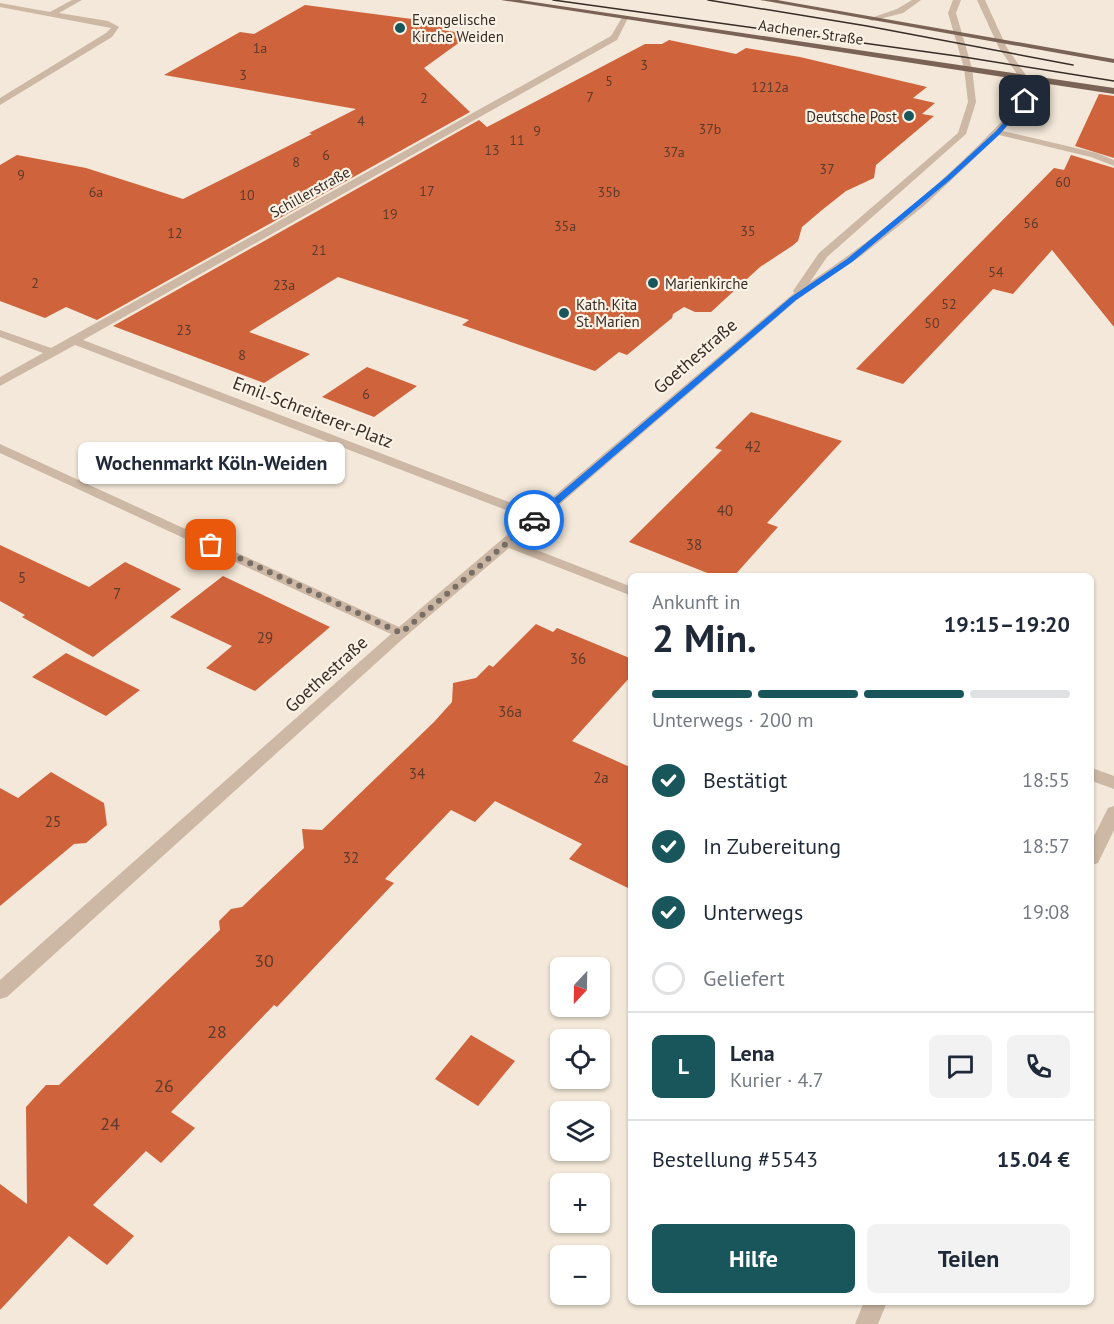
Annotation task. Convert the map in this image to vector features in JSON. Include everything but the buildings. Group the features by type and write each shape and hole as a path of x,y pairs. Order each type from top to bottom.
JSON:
{"main road":[{"name":"Aachener Straße","path":"505,0 1114,91"},
{"name":"Aachener Straße","path":"764,0 1114,61"}],"street":[{"path":"51,14 78,0"},
{"path":"872,19 900,10 917,0"},
{"name":"Goethestraße","path":"793,298 823,255 962,134 972,102 968,68 952,13 957,0"},
{"path":"981,0 991,28 1021,76"},
{"path":"0,5 108,23 116,27 109,35 0,102"},
{"name":"Schillerstraße","path":"0,382 614,38 626,18"},
{"name":"Goethestraße","path":"0,991 401,633 793,298 850,261 948,178 998,132 1033,91 1021,76"},
{"path":"998,132 1094,155 1114,163"},
{"path":"0,333 53,353"},
{"name":"Emil-Schreiterer-Platz","path":"76,340 537,517"},
{"path":"0,448 401,633"},
{"path":"508,543 628,590"},
{"path":"1094,775 1114,783"},
{"path":"1094,854 1114,812"},
{"path":"866,1324 875,1305"}],"tram line":[{"path":"553,0 964,57 1114,81"},
{"path":"708,0 867,26 1073,65"}],"way so far":[{"path":"211,545 401,633 534,520"}],"place":[{"name":"Evangelische Kirche Weiden","path":"400,28"},
{"name":"Deutsche Post","path":"909,116"},
{"name":"Marienkirche","path":"653,283"},
{"name":"Kath. Kita St. Marien","path":"564,313"},
{"name":"Wochenmarkt Köln-Weiden","path":"211,545"}],"route":[{"path":"534,520 793,298 850,261 948,178 998,132 1025,101"}]}
